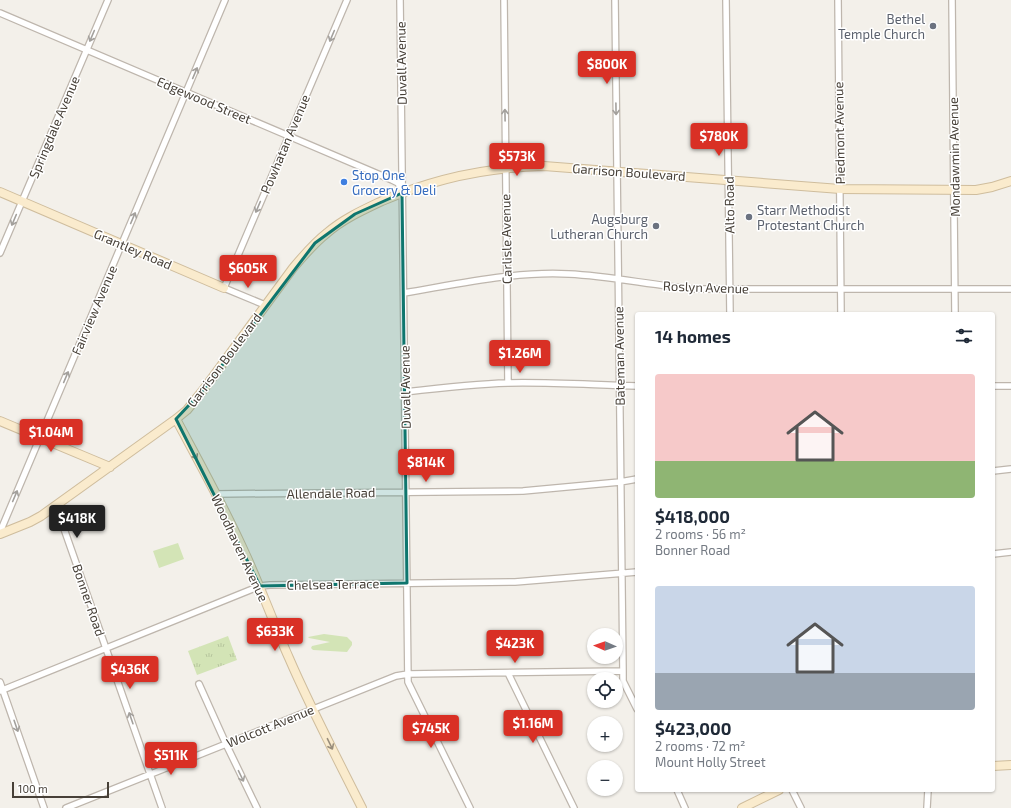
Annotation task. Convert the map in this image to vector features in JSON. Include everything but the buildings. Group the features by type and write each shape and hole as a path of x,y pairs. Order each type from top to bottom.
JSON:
{"main road":[{"name":"Garrison Boulevard","path":"0,533 30,522 56,506 187,410 306,252 327,233 355,214 402,193 422,186 467,174 506,168 544,166 840,189 984,189 1011,181"},
{"name":"Grantley Road","path":"0,192 224,288"},
{"name":"Woodhaven Avenue","path":"176,419 231,523 260,586 277,632 362,808"},
{"path":"0,420 110,467"},
{"path":"995,766 1011,764"},
{"path":"742,808 775,792"}],"street":[{"name":"Springdale Avenue","path":"0,253 108,0"},
{"name":"Fairview Avenue","path":"0,533 225,0"},
{"name":"Powhatan Avenue","path":"224,288 347,0"},
{"name":"Duvall Avenue","path":"400,0 408,682 470,808"},
{"name":"Carlisle Avenue","path":"504,0 508,383"},
{"name":"Bateman Avenue","path":"615,0 623,681 634,697"},
{"name":"Alto Road","path":"726,0 730,312"},
{"name":"Piedmont Avenue","path":"838,0 841,312"},
{"name":"Mondawmin Avenue","path":"952,0 956,312"},
{"name":"Edgewood Street","path":"0,13 398,183 402,193"},
{"name":"Roslyn Avenue","path":"404,293 507,276 550,273 618,279 677,288 1011,289"},
{"name":"Grantley Road","path":"224,288 265,305"},
{"path":"405,392 454,386 508,383 565,383 635,386"},
{"path":"995,386 1011,386"},
{"path":"995,471 1011,469"},
{"name":"Allendale Road","path":"216,494 522,491 635,479"},
{"name":"Bonner Road","path":"56,506 162,808"},
{"path":"995,554 1011,552"},
{"name":"Chelsea Terrace","path":"1,690 260,586 270,584 515,582 635,572"},
{"name":"Wolcott Avenue","path":"66,808 396,676 408,674 623,671"},
{"path":"508,672 574,808"},
{"path":"0,682 1,690 44,808"},
{"path":"199,684 257,808"},
{"path":"678,792 685,808"},
{"path":"793,792 801,808"},
{"path":"927,808 928,792"}],"highlighted area":[{"path":"402,193 407,583 260,586 176,419 204,389 315,243 355,214"}],"green space":[{"path":"178,543 184,559 159,568 153,551"},
{"path":"324,634 347,637 352,642 352,645 347,652 313,650 311,648 312,646 330,642 308,637"},
{"path":"228,636 237,660 197,675 188,651"}],"place":[{"name":"Bethel Temple Church","path":"933,26"},
{"name":"Stop One Grocery & Deli","path":"344,182"},
{"name":"Starr Methodist Protestant Church","path":"749,217"},
{"name":"Augsburg Lutheran Church","path":"656,226"}]}
